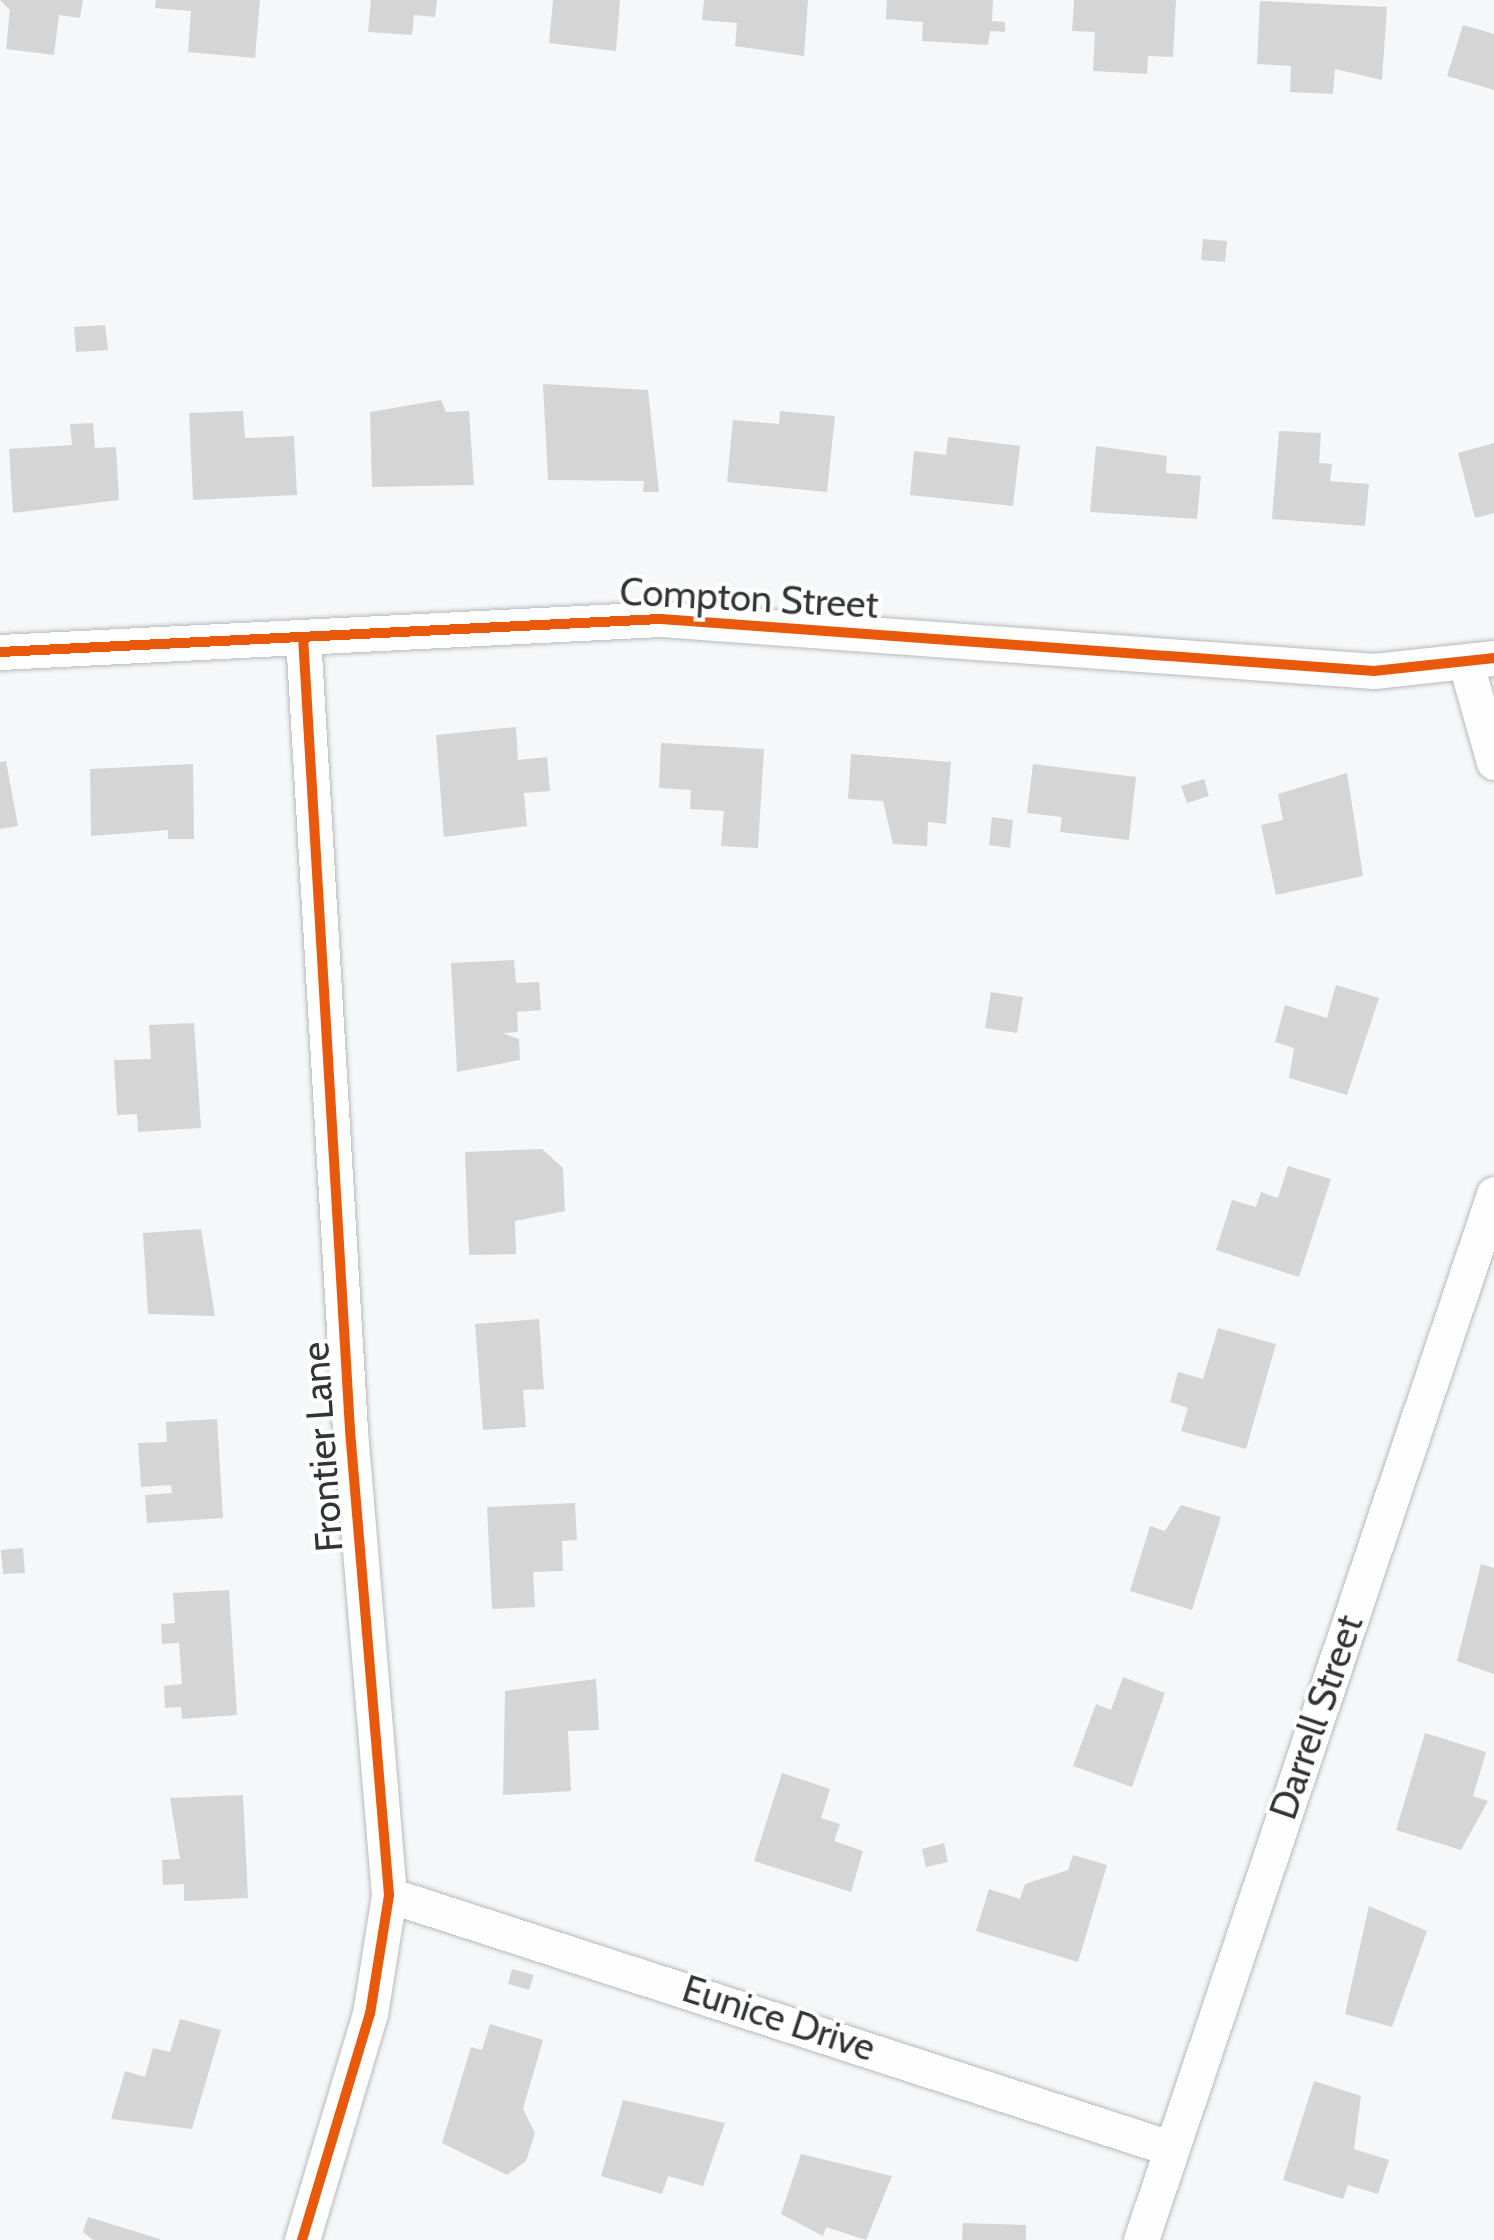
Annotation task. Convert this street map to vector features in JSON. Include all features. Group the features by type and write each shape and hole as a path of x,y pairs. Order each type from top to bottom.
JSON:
{"street":[{"name":"Compton Street","path":"0,652 660,618 1374,671 1480,661"},
{"name":"Frontier Lane","path":"302,2240 370,2014 389,1896 350,1430 303,637"},
{"path":"1480,661 1494,762"},
{"name":"Darrell Street","path":"1141,2240 1167,2147 1494,1194"},
{"name":"Eunice Drive","path":"389,1896 1167,2147"}],"building":[{"path":"0,0 83,0 80,18 59,15 54,55 6,49 10,10"},
{"path":"156,0 260,0 255,58 188,52 191,11 155,8"},
{"path":"371,0 437,0 435,17 414,15 412,35 368,32"},
{"path":"553,0 620,0 616,51 549,43"},
{"path":"704,0 808,0 804,56 735,46 737,23 702,20"},
{"path":"887,0 993,0 992,21 1005,22 1005,32 990,31 988,45 922,41 923,22 886,19"},
{"path":"1074,0 1176,0 1173,57 1148,56 1147,74 1093,71 1095,32 1072,31"},
{"path":"1260,1 1387,7 1382,80 1335,69 1333,94 1290,92 1291,66 1257,64"},
{"path":"1463,25 1494,34 1494,90 1447,76"},
{"path":"1203,239 1227,241 1225,262 1201,260"},
{"path":"105,325 108,350 76,352 74,327"},
{"path":"543,384 648,390 659,492 643,492 644,481 548,480"},
{"path":"441,400 446,412 469,411 474,485 372,487 370,412"},
{"path":"243,411 245,438 294,436 297,495 193,500 189,413"},
{"path":"780,411 835,416 827,492 727,482 733,420 779,424"},
{"path":"93,423 95,448 116,447 119,500 13,513 9,449 72,445 70,424"},
{"path":"1279,431 1321,433 1319,463 1332,464 1330,481 1369,484 1365,526 1272,519"},
{"path":"948,437 1020,446 1013,506 910,495 914,451 946,455"},
{"path":"1494,443 1494,513 1475,518 1458,453"},
{"path":"1096,446 1167,456 1166,473 1201,476 1197,519 1090,512"},
{"path":"516,727 518,760 547,757 550,791 524,793 527,826 444,837 436,735"},
{"path":"661,743 764,749 758,848 721,846 724,811 690,809 691,790 659,788"},
{"path":"851,754 951,762 946,824 928,822 927,846 893,844 883,801 848,799"},
{"path":"6,761 18,826 0,829 0,762"},
{"path":"193,764 194,839 168,839 168,830 91,836 90,769"},
{"path":"1033,764 1136,777 1129,840 1060,832 1062,817 1027,813"},
{"path":"1347,773 1363,876 1276,895 1261,825 1283,820 1278,794"},
{"path":"1204,779 1209,796 1187,803 1181,786"},
{"path":"992,817 1013,820 1010,848 989,845"},
{"path":"514,960 516,983 539,982 541,1010 517,1012 518,1032 503,1033 519,1039 520,1060 457,1072 451,963"},
{"path":"1336,985 1379,998 1347,1095 1289,1078 1294,1048 1275,1042 1285,1005 1327,1018"},
{"path":"991,992 1023,997 1017,1033 985,1028"},
{"path":"194,1023 201,1128 138,1132 137,1114 117,1115 114,1060 151,1059 149,1025"},
{"path":"542,1149 563,1168 565,1211 515,1221 516,1254 469,1255 465,1152"},
{"path":"1288,1166 1331,1179 1299,1277 1216,1250 1232,1200 1256,1207 1261,1192 1278,1198"},
{"path":"201,1229 215,1316 148,1314 143,1233"},
{"path":"539,1319 544,1389 523,1390 526,1427 483,1430 475,1324"},
{"path":"1218,1328 1276,1344 1246,1449 1181,1431 1188,1408 1170,1402 1178,1372 1203,1379"},
{"path":"217,1419 223,1518 147,1523 145,1495 172,1493 171,1485 141,1487 138,1443 167,1442 166,1422"},
{"path":"575,1503 577,1540 562,1541 563,1571 533,1572 535,1607 492,1609 487,1507"},
{"path":"1181,1505 1221,1517 1192,1610 1130,1591 1150,1526 1165,1531"},
{"path":"23,1548 25,1573 3,1574 1,1550"},
{"path":"1481,1564 1494,1568 1494,1674 1457,1661"},
{"path":"229,1590 237,1715 182,1719 181,1707 165,1708 164,1686 182,1684 179,1643 162,1644 161,1624 175,1623 173,1593"},
{"path":"1123,1677 1165,1693 1132,1787 1073,1766 1096,1704 1111,1710"},
{"path":"596,1679 599,1730 568,1731 571,1791 503,1795 505,1691"},
{"path":"1425,1733 1486,1752 1473,1796 1488,1801 1461,1850 1396,1830"},
{"path":"782,1773 830,1789 821,1818 840,1824 834,1841 863,1851 851,1892 754,1861"},
{"path":"243,1795 248,1898 184,1901 184,1884 163,1885 162,1860 180,1859 170,1798"},
{"path":"944,1843 948,1862 926,1867 922,1849"},
{"path":"1073,1855 1107,1865 1078,1962 976,1931 989,1889 1020,1899 1025,1884 1068,1870"},
{"path":"1369,1906 1427,1931 1392,2027 1345,2014"},
{"path":"512,1969 534,1975 529,1990 508,1984"},
{"path":"180,2019 221,2030 192,2129 111,2119 125,2071 145,2077 153,2048 170,2052"},
{"path":"490,2024 543,2040 523,2109 535,2133 526,2161 507,2175 442,2143 471,2047 482,2050"},
{"path":"1314,2081 1361,2096 1354,2149 1389,2160 1378,2194 1348,2185 1343,2199 1283,2180"},
{"path":"623,2100 725,2123 703,2186 668,2176 662,2194 601,2176"},
{"path":"801,2154 892,2176 866,2240 826,2227 823,2236 781,2214"},
{"path":"88,2217 160,2240 93,2240 83,2232"},
{"path":"963,2223 1026,2225 1026,2240 962,2240"}],"cycle path":[{"path":"0,652 661,619 1374,671 1494,658"},
{"path":"302,2240 370,2014 389,1895 350,1430 303,637"}]}
